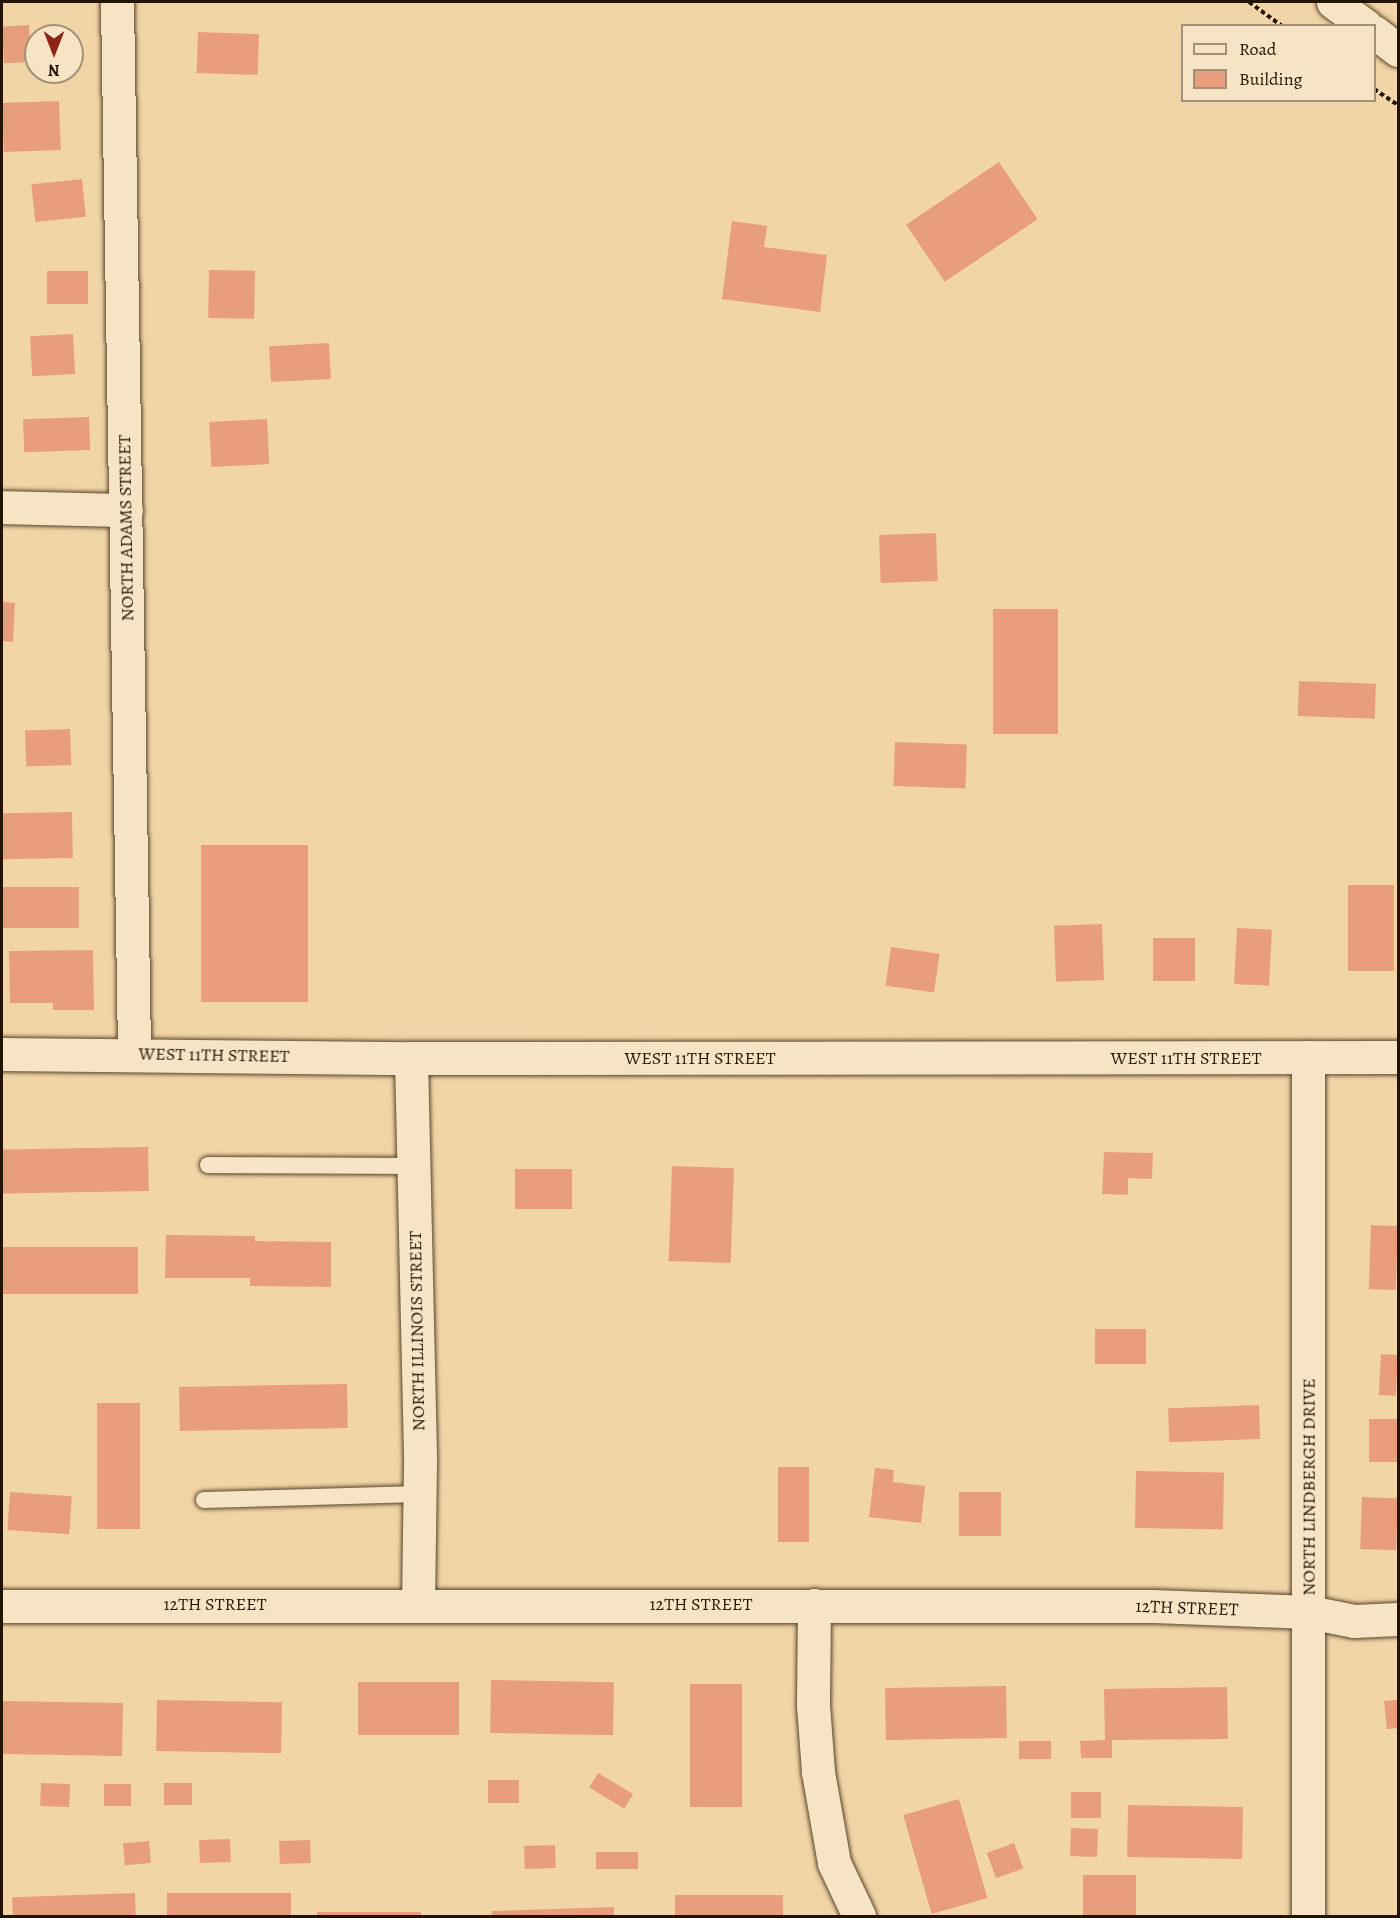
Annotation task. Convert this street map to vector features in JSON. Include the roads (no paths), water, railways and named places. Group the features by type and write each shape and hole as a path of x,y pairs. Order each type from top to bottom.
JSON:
{"street":[{"name":"NORTH ADAMS STREET","path":"117,2 134,1054"},
{"path":"1333,2 1363,24"},
{"path":"1376,34 1398,50"},
{"path":"2,507 126,510"},
{"name":"WEST 11TH STREET","path":"2,1054 411,1058 1398,1057"},
{"name":"NORTH LINDBERGH DRIVE","path":"1308,1057 1310,1611 1308,1917"},
{"name":"NORTH ILLINOIS STREET","path":"411,1058 420,1494 418,1603"},
{"name":"12TH STREET","path":"2,1606 418,1603 1153,1606 1310,1611 1354,1621 1398,1619"},
{"path":"814,1605 818,1772 834,1863 859,1917"}],"lane":[{"path":"208,1165 413,1166"},
{"path":"204,1500 420,1494"}]}
